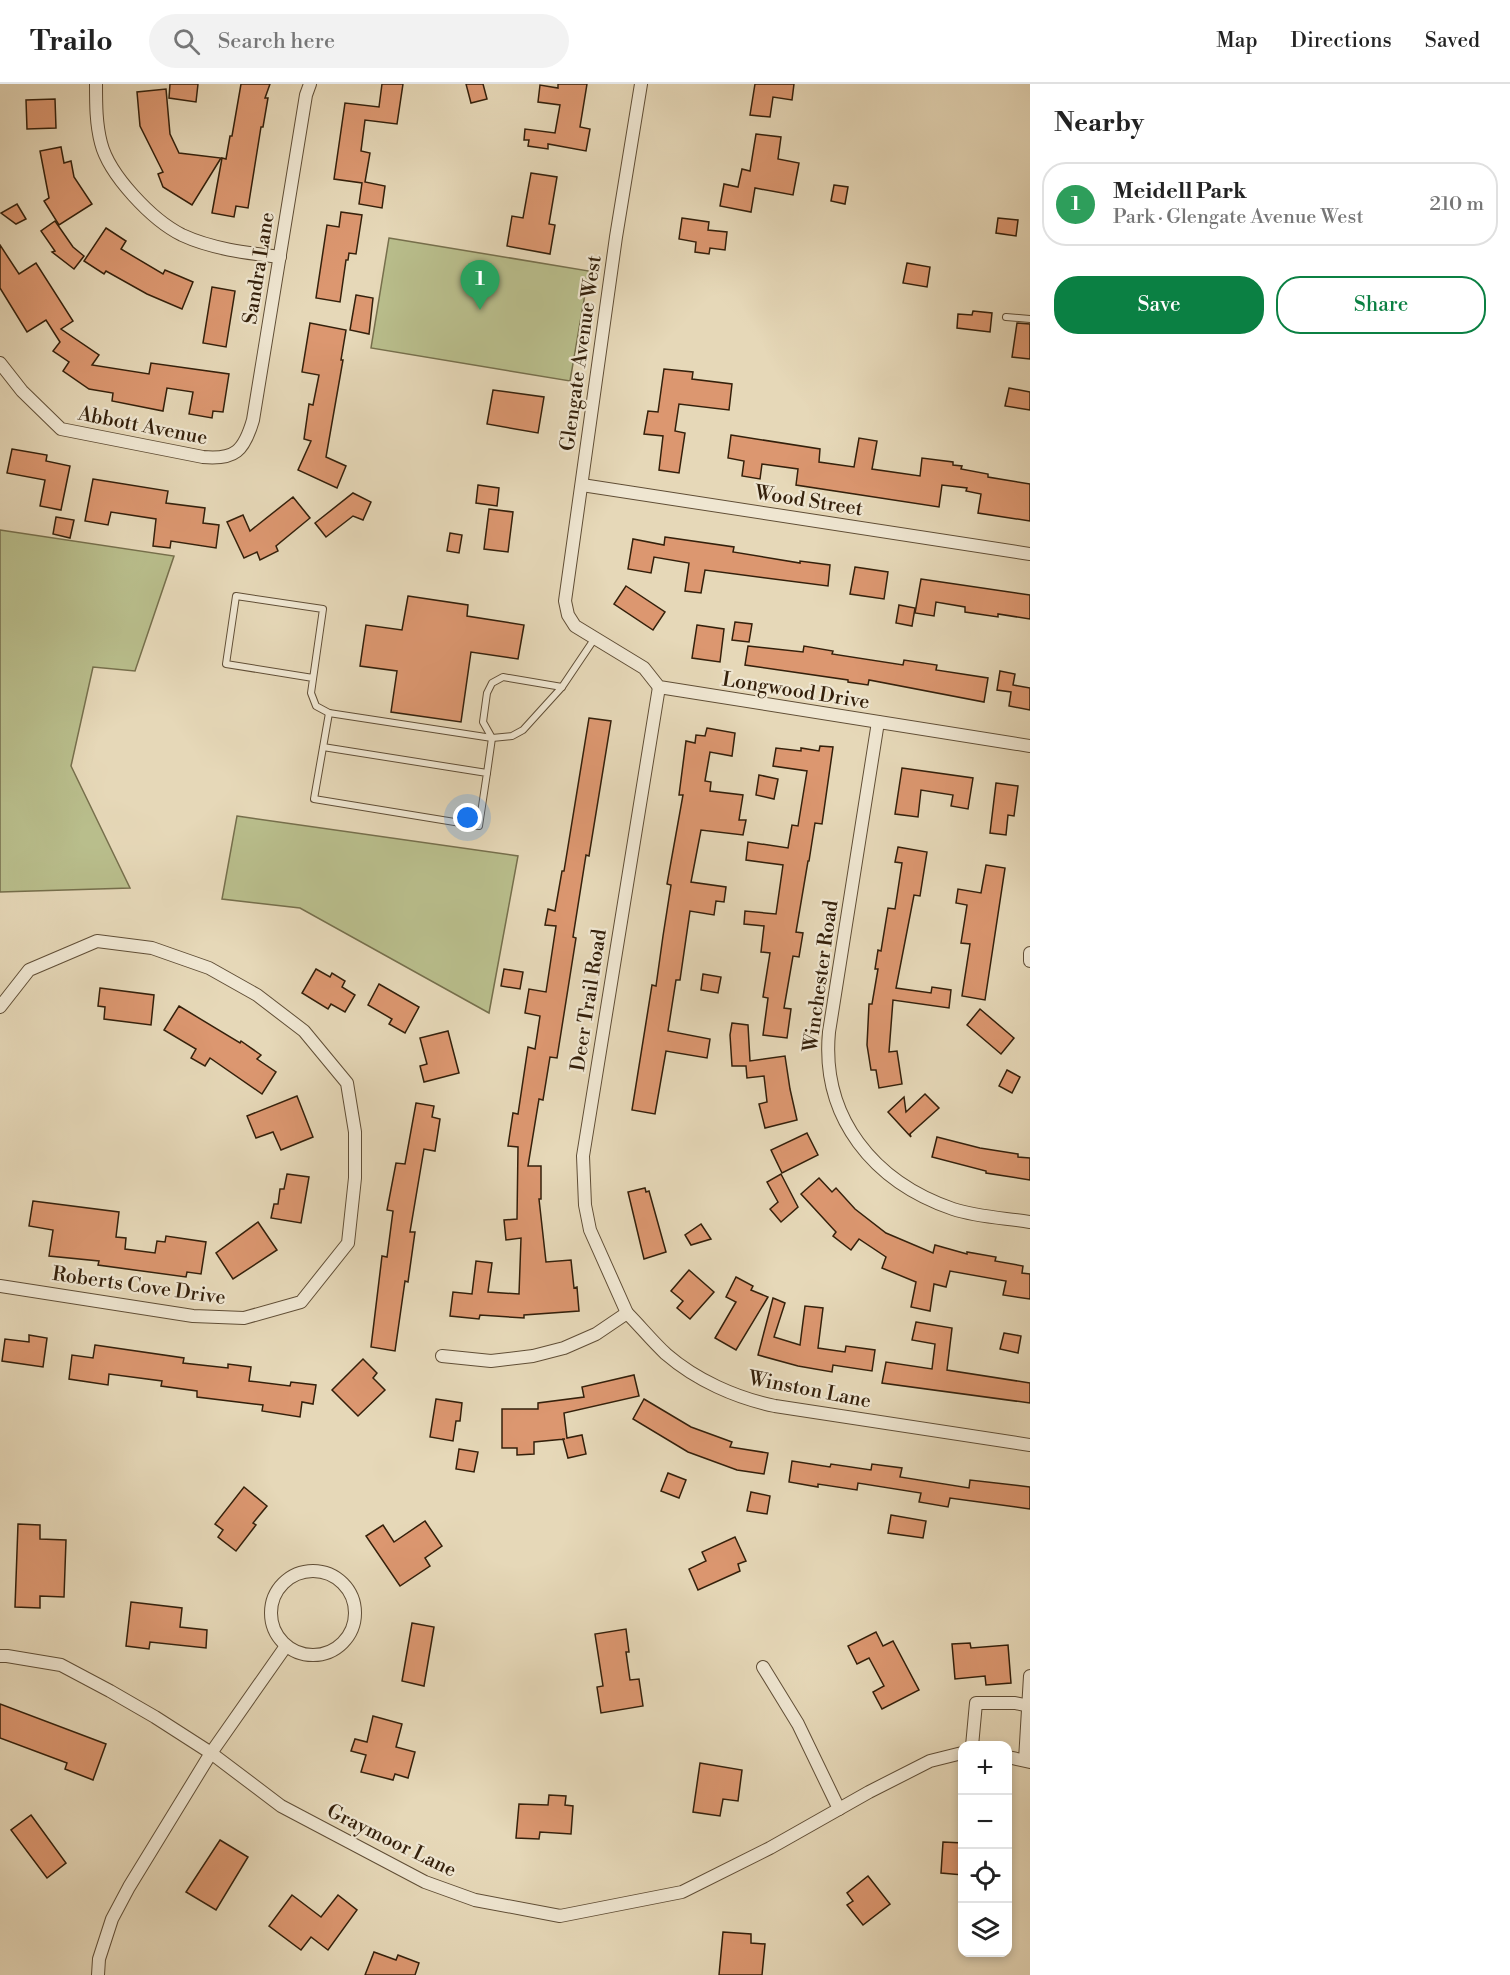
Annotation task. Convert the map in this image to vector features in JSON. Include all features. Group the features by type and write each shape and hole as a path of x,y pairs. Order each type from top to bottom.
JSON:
{"street":[{"path":"96,84 96,113 101,145 115,172 160,221 182,235 210,245 280,257"},
{"name":"Sandra Lane","path":"235,454 247,439 253,420 306,95 310,84"},
{"name":"Glengate Avenue West","path":"595,638 575,626 568,615 565,601 616,237 641,84"},
{"name":"Abbott Avenue","path":"0,363 22,391 61,429 203,457 217,459 235,454"},
{"name":"Wood Street","path":"582,485 1030,554"},
{"path":"595,638 644,668 659,687"},
{"name":"Longwood Drive","path":"659,687 1030,746"},
{"name":"Deer Trail Road","path":"627,1313 597,1251 590,1230 585,1205 583,1156 659,687"},
{"name":"Winchester Road","path":"878,722 829,1032 828,1057 836,1100 858,1142 897,1183 955,1209 1030,1222"},
{"name":"Roberts Cove Drive","path":"0,1007 29,970 97,941 152,948 200,964 257,996 304,1031 347,1083 355,1132 355,1178 348,1243 301,1302 244,1318 193,1316 0,1286"},
{"path":"1030,953 1030,961"},
{"path":"442,1356 490,1361 544,1353 564,1348 596,1334 627,1313"},
{"name":"Winston Lane","path":"627,1313 666,1354 705,1380 750,1400 775,1406 1030,1445"},
{"path":"310,1570 325,1572 348,1588 355,1614 353,1628 346,1640 336,1649 311,1656 297,1653 286,1646 276,1635 271,1622 270,1607 275,1593 284,1581 310,1570"},
{"path":"98,1975 99,1959 112,1919 129,1887 211,1753 286,1646"},
{"name":"Graymoor Lane","path":"0,1656 61,1665 156,1717 211,1753 281,1806 425,1882 475,1900 560,1917 682,1892 770,1848 930,1761 958,1753"},
{"path":"763,1667 798,1724 839,1809"},
{"path":"1012,1758 1028,1761 1030,1676"},
{"path":"972,1741 976,1703 1015,1702 1029,1706"}],"lane":[{"path":"1006,316 1030,319"},
{"path":"313,678 226,664 236,596 323,609 311,693 316,706 328,713 492,738 512,736 523,730 562,687 595,638"},
{"path":"328,713 314,799 479,826 492,738 483,722 486,693 492,683 503,677 562,687"},
{"path":"323,747 487,773"}],"green space":[{"path":"389,238 589,271 570,381 371,348"},
{"path":"0,530 174,556 135,671 93,667 71,766 130,888 0,892"},
{"path":"237,816 518,856 489,1013 300,908 222,899"}],"building":[{"path":"170,84 198,84 196,102 169,98"},
{"path":"241,84 270,84 265,98 268,98 248,208 236,206 234,217 212,213 222,158 226,159 230,136 232,136"},
{"path":"382,84 403,84 397,124 365,120 361,151 370,153 365,182 385,186 382,208 359,204 362,183 334,179 345,103 379,107"},
{"path":"466,84 483,84 487,99 471,103"},
{"path":"558,84 587,84 580,127 590,129 586,151 548,144 548,149 528,146 529,140 524,140 525,129 555,133 560,105 538,102 540,85 558,88"},
{"path":"755,84 794,84 792,100 773,97 770,117 750,115"},
{"path":"166,89 170,134 179,153 221,158 192,205 163,187 158,174 163,172 140,126 137,92"},
{"path":"55,99 56,128 27,129 26,100"},
{"path":"756,134 781,137 778,159 799,163 793,195 755,188 751,212 720,206 724,184 738,187 742,169 750,171"},
{"path":"61,147 64,163 71,161 74,177 92,204 59,225 44,201 49,198 40,151"},
{"path":"531,173 557,177 549,224 555,225 550,254 507,246 512,216 523,218"},
{"path":"834,185 848,187 845,204 831,201"},
{"path":"17,204 26,219 16,224 1,213"},
{"path":"341,212 362,215 356,254 349,253 348,260 346,260 340,302 316,298 327,225 339,227"},
{"path":"682,218 709,222 708,230 727,232 725,250 710,248 709,254 695,252 696,242 679,239"},
{"path":"998,218 1018,220 1016,236 996,233"},
{"path":"55,221 73,247 84,256 74,269 52,252 55,251 41,231"},
{"path":"106,228 126,241 121,249 163,274 165,270 193,282 182,309 147,294 106,271 104,274 84,261"},
{"path":"0,245 19,274 36,263 73,321 61,329 99,355 92,365 149,374 151,363 229,374 223,412 213,411 212,418 189,414 193,392 167,388 163,411 112,401 113,393 89,389 63,371 69,362 53,351 60,342 46,320 27,332 0,288"},
{"path":"907,263 930,267 927,287 903,283"},
{"path":"212,287 235,291 226,347 203,343"},
{"path":"356,295 373,298 369,334 350,330"},
{"path":"973,311 992,313 990,332 957,328 958,314 972,315"},
{"path":"310,323 346,330 326,457 346,466 337,488 298,470 311,441 304,439 309,404 313,405 319,375 302,372"},
{"path":"1017,323 1030,324 1030,359 1012,357"},
{"path":"664,369 693,372 692,379 732,384 729,410 679,404 675,431 685,433 679,473 659,470 663,436 644,434 648,411 658,412"},
{"path":"1009,388 1030,392 1030,410 1005,406"},
{"path":"493,390 544,397 538,433 487,424"},
{"path":"731,435 820,449 819,462 854,467 859,438 877,441 872,469 920,476 922,458 953,462 953,465 962,466 961,469 988,474 988,477 1030,484 1030,521 978,513 981,494 966,491 967,488 942,485 939,507 796,485 798,469 762,464 760,479 742,476 744,461 728,458"},
{"path":"12,449 47,455 46,461 70,466 61,510 40,506 45,480 7,473"},
{"path":"93,479 168,491 166,503 205,508 203,523 219,525 216,548 171,541 170,548 153,546 156,519 111,512 108,525 85,521"},
{"path":"478,485 499,488 497,506 476,503"},
{"path":"353,493 371,502 363,520 353,516 326,537 315,523"},
{"path":"293,497 310,518 276,546 278,551 260,560 257,552 244,558 227,522 243,515 250,531"},
{"path":"489,509 513,512 508,552 484,549"},
{"path":"56,517 74,520 70,538 53,534"},
{"path":"450,533 462,535 459,553 447,551"},
{"path":"665,537 734,547 733,552 800,563 800,561 830,565 828,586 705,570 701,593 685,591 689,563 654,557 651,573 628,569 633,539 664,545"},
{"path":"855,567 888,572 884,599 850,594"},
{"path":"921,579 1030,595 1030,619 965,612 965,607 936,602 934,616 915,613"},
{"path":"626,586 665,612 653,630 614,604"},
{"path":"408,596 468,605 467,616 524,625 518,659 471,652 461,722 391,712 397,671 360,666 366,625 402,630"},
{"path":"899,605 915,608 912,626 896,623"},
{"path":"735,622 752,624 749,642 732,640"},
{"path":"697,625 724,629 720,662 692,658"},
{"path":"748,646 803,652 804,646 833,651 832,654 903,665 904,660 937,665 936,670 988,678 984,702 869,680 868,685 745,665"},
{"path":"1000,671 1015,674 1013,685 1030,688 1030,710 1009,706 1011,692 997,690"},
{"path":"589,718 611,721 589,856 586,855 573,937 576,938 557,1058 550,1057 543,1100 539,1099 528,1166 541,1166 541,1199 539,1199 546,1262 571,1260 579,1311 524,1315 524,1318 480,1315 479,1319 450,1316 453,1292 472,1294 476,1261 492,1263 488,1292 519,1294 521,1238 506,1240 504,1220 517,1219 518,1147 508,1146 513,1113 518,1114 528,1047 535,1049 540,1016 525,1013 529,989 546,992 556,926 545,925 548,909 555,911 562,871 564,871"},
{"path":"707,728 735,733 732,756 710,752 705,781 711,782 710,791 743,795 739,820 746,820 743,835 701,830 691,882 726,887 724,902 716,901 714,915 690,911 680,980 676,980 668,1031 710,1039 707,1058 666,1051 655,1114 632,1110 652,985 656,986 671,885 667,884 683,795 679,795 686,741 695,743 696,735 705,736"},
{"path":"820,746 833,747 822,824 815,823 796,932 803,933 799,957 793,956 784,1008 791,1009 787,1038 763,1035 768,998 763,997 770,953 761,952 764,926 744,924 745,911 776,914 783,865 746,860 748,842 788,848 792,825 798,826 807,771 773,766 776,748 819,751"},
{"path":"902,768 973,778 968,809 951,806 953,795 921,790 918,817 895,814"},
{"path":"759,775 778,779 774,799 756,795"},
{"path":"996,783 1018,786 1014,816 1008,815 1006,835 990,833"},
{"path":"898,847 927,852 920,896 914,895 896,988 931,993 932,987 951,990 949,1008 893,1000 889,1052 897,1051 902,1084 879,1088 876,1070 871,1070 867,1045 869,1004 872,1004 878,969 875,969 878,950 881,951 888,908 895,909 902,863 895,862"},
{"path":"986,865 1005,868 985,1000 962,996 970,944 961,943 967,905 956,903 958,889 981,893"},
{"path":"316,969 330,977 332,973 345,981 342,987 355,995 345,1012 331,1004 328,1009 302,993"},
{"path":"504,969 523,972 520,989 501,986"},
{"path":"703,974 721,977 718,993 701,990"},
{"path":"379,984 419,1007 405,1033 389,1024 392,1019 368,1005"},
{"path":"100,988 154,995 151,1025 104,1019 105,1007 98,1006"},
{"path":"179,1006 261,1055 257,1059 276,1072 262,1094 210,1058 205,1066 191,1058 196,1049 164,1030"},
{"path":"980,1009 1014,1038 1001,1054 967,1025"},
{"path":"732,1023 748,1025 750,1061 785,1056 797,1120 765,1128 759,1104 767,1102 764,1076 747,1078 746,1066 732,1066 730,1035"},
{"path":"448,1031 459,1073 424,1082 420,1066 427,1064 420,1038"},
{"path":"1007,1070 1020,1077 1012,1093 999,1086"},
{"path":"925,1094 939,1108 910,1134 911,1137 888,1112 904,1097 906,1112"},
{"path":"297,1096 313,1137 281,1150 273,1132 256,1138 247,1116"},
{"path":"416,1103 434,1106 432,1117 440,1119 435,1151 424,1149 410,1232 415,1232 408,1282 405,1281 395,1351 371,1347 382,1256 387,1257 393,1211 387,1210 396,1163 405,1164"},
{"path":"807,1133 818,1155 782,1173 771,1150"},
{"path":"937,1137 1030,1158 1030,1180 986,1173 986,1171 932,1157"},
{"path":"287,1174 309,1177 301,1223 271,1218 274,1204 278,1204 280,1189 284,1189"},
{"path":"781,1174 798,1207 781,1222 770,1209 778,1202 767,1182"},
{"path":"819,1178 832,1192 836,1188 855,1209 886,1233 933,1253 935,1245 967,1254 967,1252 996,1257 995,1261 1023,1266 1022,1273 1030,1274 1030,1299 1003,1295 1006,1281 950,1271 946,1287 934,1284 930,1311 911,1307 916,1282 882,1268 886,1257 859,1239 851,1250 833,1236 836,1232 801,1194"},
{"path":"645,1188 646,1192 649,1191 666,1252 644,1259 628,1192"},
{"path":"33,1201 119,1212 116,1237 126,1238 125,1249 155,1253 157,1241 165,1242 166,1236 206,1242 201,1274 187,1272 186,1277 98,1265 99,1261 49,1256 53,1230 29,1226"},
{"path":"258,1222 277,1250 233,1279 216,1253"},
{"path":"701,1224 711,1239 691,1245 685,1235"},
{"path":"689,1270 714,1292 690,1319 677,1308 683,1301 671,1291"},
{"path":"736,1277 753,1286 751,1290 768,1297 736,1350 715,1338 736,1302 726,1297"},
{"path":"773,1298 785,1303 774,1337 800,1345 805,1306 823,1308 818,1348 845,1352 846,1346 875,1350 872,1371 833,1365 832,1372 758,1355"},
{"path":"916,1322 952,1328 947,1370 1030,1383 1030,1403 882,1383 886,1362 932,1369 935,1344 912,1340"},
{"path":"1004,1333 1021,1336 1018,1353 1000,1349"},
{"path":"29,1335 47,1338 43,1367 2,1361 5,1339 29,1342"},
{"path":"95,1345 184,1358 183,1363 228,1368 228,1364 251,1367 249,1381 290,1386 291,1382 316,1385 313,1404 302,1402 300,1417 262,1411 263,1405 197,1397 197,1391 161,1386 162,1381 109,1374 108,1385 69,1379 72,1355 93,1358"},
{"path":"363,1359 377,1373 373,1378 385,1390 358,1416 332,1390"},
{"path":"634,1375 639,1396 564,1413 567,1438 582,1435 586,1454 568,1458 563,1439 534,1442 534,1454 517,1455 517,1448 502,1448 502,1409 538,1409 538,1403 584,1397 582,1387"},
{"path":"436,1399 462,1403 460,1421 456,1421 453,1441 430,1437"},
{"path":"644,1399 691,1427 732,1442 730,1447 768,1453 764,1474 737,1470 688,1452 633,1419"},
{"path":"459,1449 478,1452 474,1472 456,1469"},
{"path":"792,1461 871,1470 872,1464 902,1468 900,1477 969,1488 970,1480 1030,1487 1030,1509 950,1498 948,1507 919,1502 921,1493 858,1483 857,1490 789,1482"},
{"path":"668,1473 686,1480 679,1498 661,1491"},
{"path":"244,1487 267,1506 253,1523 256,1525 236,1551 218,1537 223,1530 215,1524"},
{"path":"751,1492 770,1496 767,1514 747,1511"},
{"path":"891,1515 926,1521 923,1538 888,1533"},
{"path":"425,1521 442,1546 425,1558 430,1566 400,1586 366,1536 383,1525 394,1542"},
{"path":"18,1524 40,1525 40,1539 66,1540 64,1597 40,1596 40,1608 15,1607"},
{"path":"735,1537 746,1561 738,1564 740,1571 698,1590 689,1569 706,1561 702,1552"},
{"path":"131,1602 182,1608 180,1627 207,1630 206,1648 150,1642 149,1649 126,1646"},
{"path":"412,1623 434,1627 424,1686 402,1681"},
{"path":"626,1629 630,1680 639,1679 643,1706 601,1713 597,1687 603,1686 595,1634"},
{"path":"876,1632 883,1646 893,1641 919,1690 882,1709 873,1692 884,1686 869,1658 857,1664 848,1646"},
{"path":"970,1643 971,1648 1008,1645 1011,1683 986,1685 985,1676 955,1679 952,1644"},
{"path":"0,1704 106,1744 93,1780 65,1769 67,1763 0,1738"},
{"path":"373,1716 402,1724 396,1747 415,1752 408,1778 395,1774 393,1780 361,1772 366,1755 351,1751 355,1739 367,1742"},
{"path":"700,1763 742,1770 738,1801 723,1799 720,1816 693,1812"},
{"path":"549,1795 566,1796 565,1805 573,1806 571,1834 540,1832 539,1839 516,1838 519,1804 548,1805"},
{"path":"31,1815 66,1863 47,1878 11,1830"},
{"path":"220,1840 248,1857 216,1910 186,1892"},
{"path":"943,1842 958,1843 958,1875 941,1873"},
{"path":"868,1876 890,1904 863,1925 847,1905 853,1901 847,1893"},
{"path":"292,1895 321,1917 338,1895 357,1910 328,1950 311,1937 301,1950 269,1926"},
{"path":"723,1932 751,1934 751,1943 765,1944 762,1975 719,1975"},
{"path":"374,1952 396,1960 398,1955 419,1963 415,1975 365,1975"}],"place":[{"name":"Meidell Park","path":"480,310"}]}
